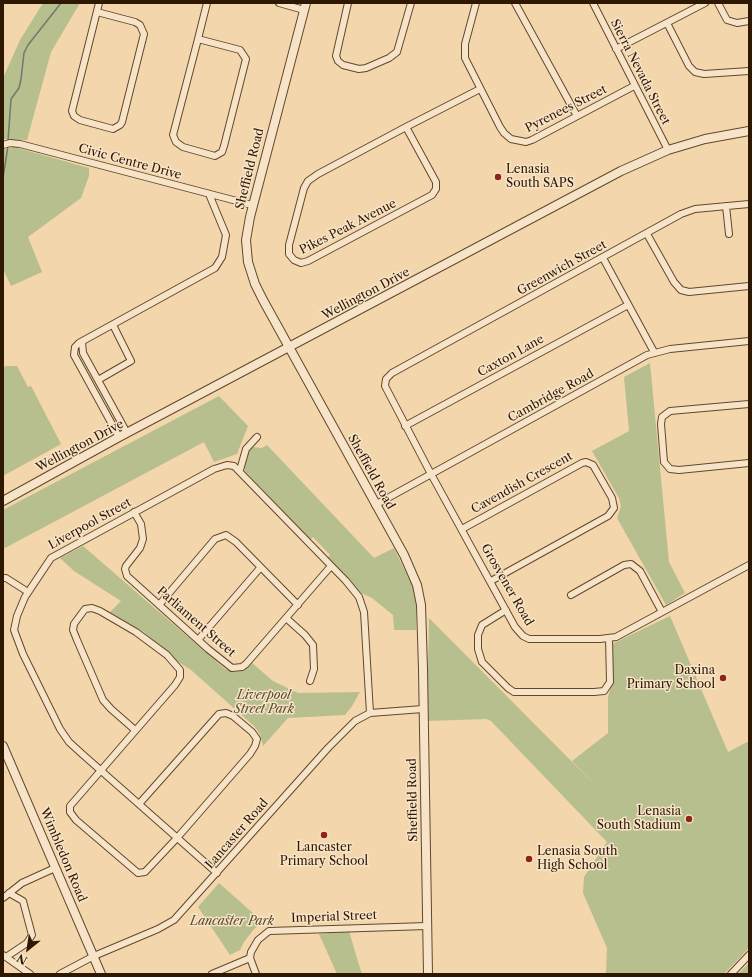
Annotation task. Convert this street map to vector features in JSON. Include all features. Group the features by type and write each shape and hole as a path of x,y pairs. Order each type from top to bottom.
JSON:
{"street":[{"path":"97,12 135,22 140,25 144,34 122,122 120,126 113,128 80,120 74,116 72,111 99,3"},
{"path":"198,39 240,50 246,59 224,146 222,152 216,156 183,148 178,145 174,138 198,39 207,3"},
{"path":"279,3 305,6"},
{"path":"348,3 336,56 338,61 344,65 359,69 366,68 389,58 396,52 411,3"},
{"name":"Pyrenees Street","path":"476,3 465,44 464,56 504,133 511,139 520,142 532,140 634,86"},
{"path":"515,3 577,116"},
{"name":"Sierra Nevada Street","path":"593,3 668,150"},
{"path":"616,49 705,3"},
{"path":"718,3 724,16 731,22 749,21"},
{"name":"Sheffield Road","path":"305,6 252,205 246,240 248,262 258,291 404,555 417,585 421,605 428,974"},
{"path":"667,23 689,66 695,72 704,74 749,71"},
{"name":"Pikes Peak Avenue","path":"406,127 436,182 436,188 432,195 308,262 301,263 294,260 289,254 288,250 304,188 308,181 406,127 480,89"},
{"name":"Wellington Drive","path":"3,501 123,435 621,171 668,150 705,139 749,130"},
{"name":"Civic Centre Drive","path":"3,145 10,143 20,144 252,205"},
{"path":"123,435 93,389 74,354 75,347 212,269 217,264 222,256 226,235 209,194"},
{"name":"Greenwich Street","path":"392,373 688,211 749,204"},
{"path":"726,206 729,234"},
{"path":"648,234 674,282 681,290 689,292 749,286"},
{"path":"603,258 654,352"},
{"name":"Caxton Lane","path":"406,426 628,304"},
{"path":"93,389 99,382 131,361 113,325"},
{"name":"Cambridge Road","path":"375,505 654,352 749,341"},
{"path":"82,342 82,353 99,382 123,435"},
{"name":"Grosvener Road","path":"392,373 386,379 385,386 431,474 491,580 506,610 519,632 529,639 608,638 628,631 749,565"},
{"path":"749,404 670,411 662,417 661,424 664,462 670,469 679,470 749,463"},
{"path":"257,438 246,449 240,470 353,589 363,605 370,713"},
{"name":"Cavendish Crescent","path":"462,529 586,462 593,465 612,498 614,508 608,516 491,580"},
{"name":"Liverpool Street","path":"217,873 64,736 23,654 14,630 14,624 28,592 48,561 54,555 218,467 231,465 240,470"},
{"name":"Parliament Street","path":"134,512 141,524 143,539 140,548 126,566 125,573 129,579 228,666 237,669 246,664 331,566"},
{"path":"159,605 215,539 219,536 226,535 230,537 298,605"},
{"path":"571,595 624,565 631,564 640,571 662,612"},
{"path":"198,640 260,568"},
{"path":"3,578 6,578 28,592"},
{"path":"135,730 111,710 103,700 79,646 73,628 79,615 85,609 92,608 100,611 136,632 176,662 180,670 180,677 175,685 72,803 70,809 76,820 91,834 140,874 145,872 177,838 254,749 257,739 252,732 230,714 219,714 139,804"},
{"path":"506,610 482,625 478,635 478,649 482,662 514,692 604,691 610,682 608,638"},
{"path":"286,618 305,635 313,645 315,660 314,669 310,680"},
{"name":"Lancaster Road","path":"60,974 94,956 158,929 174,920 338,737 355,721 370,713 423,709"},
{"name":"Wimbledon Road","path":"3,746 101,974"},
{"path":"3,898 32,878 55,868"},
{"path":"9,893 23,901 32,935 28,943 5,956 30,974"},
{"name":"Imperial Street","path":"250,958 254,947 261,937 269,931 274,930 427,926"},
{"path":"731,974 749,955"},
{"path":"212,974 250,958 256,974"}],"green space":[{"path":"43,3 80,3 51,52 27,140 3,139 3,78 20,40"},
{"path":"14,147 89,168 89,176 81,198 28,237 42,272 11,286 3,269 3,150"},
{"path":"650,363 669,562 685,593 666,605 617,518 621,506 619,498 592,451 629,431 624,377"},
{"path":"6,366 17,366 28,387 31,386 61,444 3,476 3,368"},
{"path":"219,396 248,426 237,454 214,462 204,442 3,549 3,510"},
{"path":"267,445 374,558 394,548 413,587 416,604 416,630 394,630 393,615 372,598 361,593 327,558 330,555 313,537 310,540 245,471 244,467 248,450 252,447 262,448"},
{"name":"Liverpool Street Park","path":"83,546 225,669 234,672 240,671 251,662 273,681 298,693 360,692 345,715 288,718 263,746 260,734 254,726 191,670 177,661 144,632 110,612 121,601 74,571 60,558"},
{"path":"670,616 728,752 749,741 749,948 724,974 606,974 607,948 583,893 584,877 607,842 491,721 486,719 427,721 429,618 601,791 572,761 608,733 608,697 613,679 612,644"},
{"name":"Lancaster Park","path":"219,883 263,922 254,929 240,950 230,955 198,907"},
{"path":"349,931 362,974 337,974 319,934"},
{"path":"749,963 749,974 738,974"}],"waterway":[{"path":"8,141 11,99 19,88 24,53 28,45 61,3"},
{"path":"3,178 8,146"}],"place":[{"name":"Lenasia South SAPS","path":"498,177"},
{"name":"Daxina Primary School","path":"723,678"},
{"name":"Lenasia South Stadium","path":"689,819"},
{"name":"Lancaster Primary School","path":"324,835"},
{"name":"Lenasia South High School","path":"529,859"}]}
